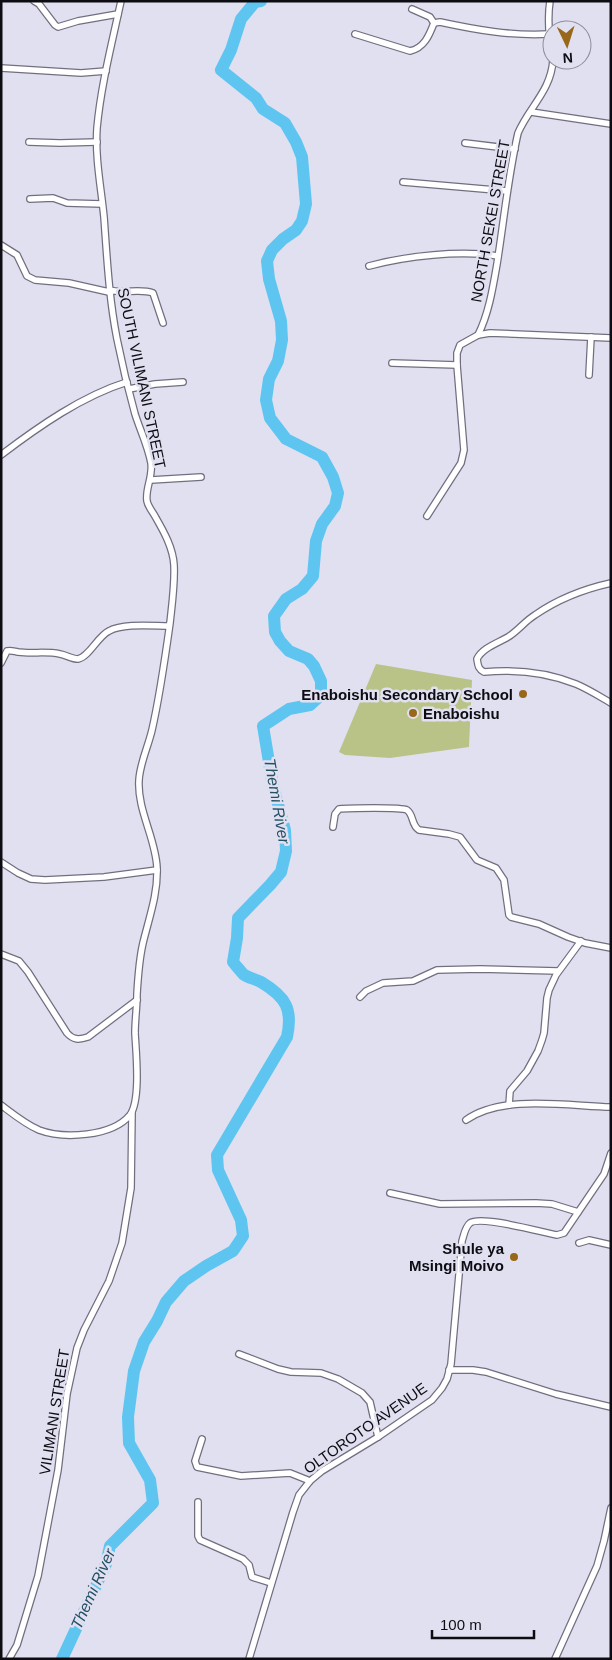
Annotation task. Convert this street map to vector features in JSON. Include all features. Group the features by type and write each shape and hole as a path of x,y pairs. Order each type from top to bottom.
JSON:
{"street":[{"path":"34,1 39,4 58,27 78,21 118,14"},
{"name":"SOUTH VILIMANI STREET","path":"121,1 106,72 97,142 109,291 128,386 152,470 147,495 148,504 165,534 172,551 174,563 174,583 162,683 139,781 142,805 157,862 158,884 138,966 135,1029 136,1094 132,1113"},
{"path":"548,20 550,1"},
{"path":"412,9 430,17 434,23"},
{"path":"434,23 440,22 476,30 513,35 542,34"},
{"path":"355,34 410,51 423,45 434,23"},
{"path":"1,68 81,73 106,72"},
{"name":"NORTH SEKEI STREET","path":"478,335 482,327 495,279 507,191 515,149 522,126 532,112 552,70"},
{"path":"532,112 611,124"},
{"path":"29,142 60,144 97,142"},
{"path":"465,143 515,149"},
{"path":"403,182 507,191"},
{"path":"30,199 53,198 68,203 102,204"},
{"path":"1,245 17,255 24,272 38,281 69,283 109,291 146,291 153,293 163,322"},
{"path":"369,266 406,259 462,254 498,256"},
{"path":"427,516 461,463 464,450 457,365 457,353 460,345 478,335 490,333 611,338"},
{"path":"589,375 591,337"},
{"path":"392,362 457,365"},
{"path":"1,455 27,436 104,392 128,386 183,382"},
{"path":"151,480 200,477"},
{"path":"611,583 576,593 552,603 533,616 510,636 481,652 477,659 478,667 484,672 518,671 545,674 577,684 611,703"},
{"path":"1,663 8,650 38,654 53,653 76,659 87,654 107,632 114,628 169,626"},
{"path":"334,827 335,814 339,809 407,810 416,828 419,830 460,837 477,860 496,868 504,880 509,915 511,917 539,924 581,941 611,948"},
{"path":"1,862 18,874 30,879 45,880 104,877 158,870"},
{"path":"509,1105 510,1091 526,1071 540,1046 544,1032 546,998 558,971 581,941"},
{"path":"1,954 19,961 24,966 67,1033 75,1039 88,1037 137,1000"},
{"path":"360,996 383,983 413,981 437,970 558,971"},
{"path":"466,1120 480,1111 509,1105 554,1104 611,1107"},
{"path":"1,1105 38,1129 60,1135 80,1135 112,1128 132,1113"},
{"name":"VILIMANI STREET","path":"9,1659 17,1645 30,1608 40,1568 58,1470 67,1394 77,1348 109,1281 122,1243 131,1188 132,1113"},
{"name":"OLTOROTO AVENUE","path":"249,1659 299,1495 310,1481 322,1471 378,1437 432,1400 442,1388 449,1370 462,1241 468,1224 473,1221 489,1221 561,1235 568,1230 604,1174 611,1153"},
{"path":"390,1193 440,1204 536,1203 552,1204 578,1212"},
{"path":"579,1243 589,1240 611,1245"},
{"path":"239,1354 278,1369 291,1372 321,1373 362,1393 370,1402 378,1437"},
{"path":"449,1370 486,1372 556,1394 611,1407"},
{"path":"202,1439 195,1461 197,1467 241,1476 290,1473 310,1481"},
{"path":"198,1502 198,1536 200,1540 243,1559 248,1565 252,1578 272,1583"},
{"path":"555,1659 597,1566 611,1508"}],"green space":[{"name":"Enaboishu","path":"376,664 472,680 469,747 390,758 345,755 339,752"}],"waterway":[{"name":"Themi River","path":"62,1659 106,1564 110,1546 153,1503 150,1480 129,1443 128,1417 134,1371 144,1342 166,1302 184,1281 233,1251 243,1236 241,1220 218,1170 217,1155 287,1037 289,1027 288,1011 282,999 261,982 243,974 233,962 238,918 281,872 286,851 285,830 273,786 263,726 289,709 310,705 321,695 321,681 314,666 308,659 289,651 280,641 275,632 274,616 286,599 302,589 313,576 316,541 322,524 335,506 338,493 333,477 322,457 286,439 270,418 266,400 269,379 278,361 282,340 281,321 269,279 267,261 272,250 296,230 302,221 306,204 302,157 285,123 263,109 256,98 221,70 231,50 241,19 255,2 261,1"}],"place":[{"name":"Enaboishu Secondary School","path":"523,694"},
{"name":"Enaboishu","path":"413,713"},
{"name":"Shule ya Msingi Moivo","path":"514,1257"}]}
